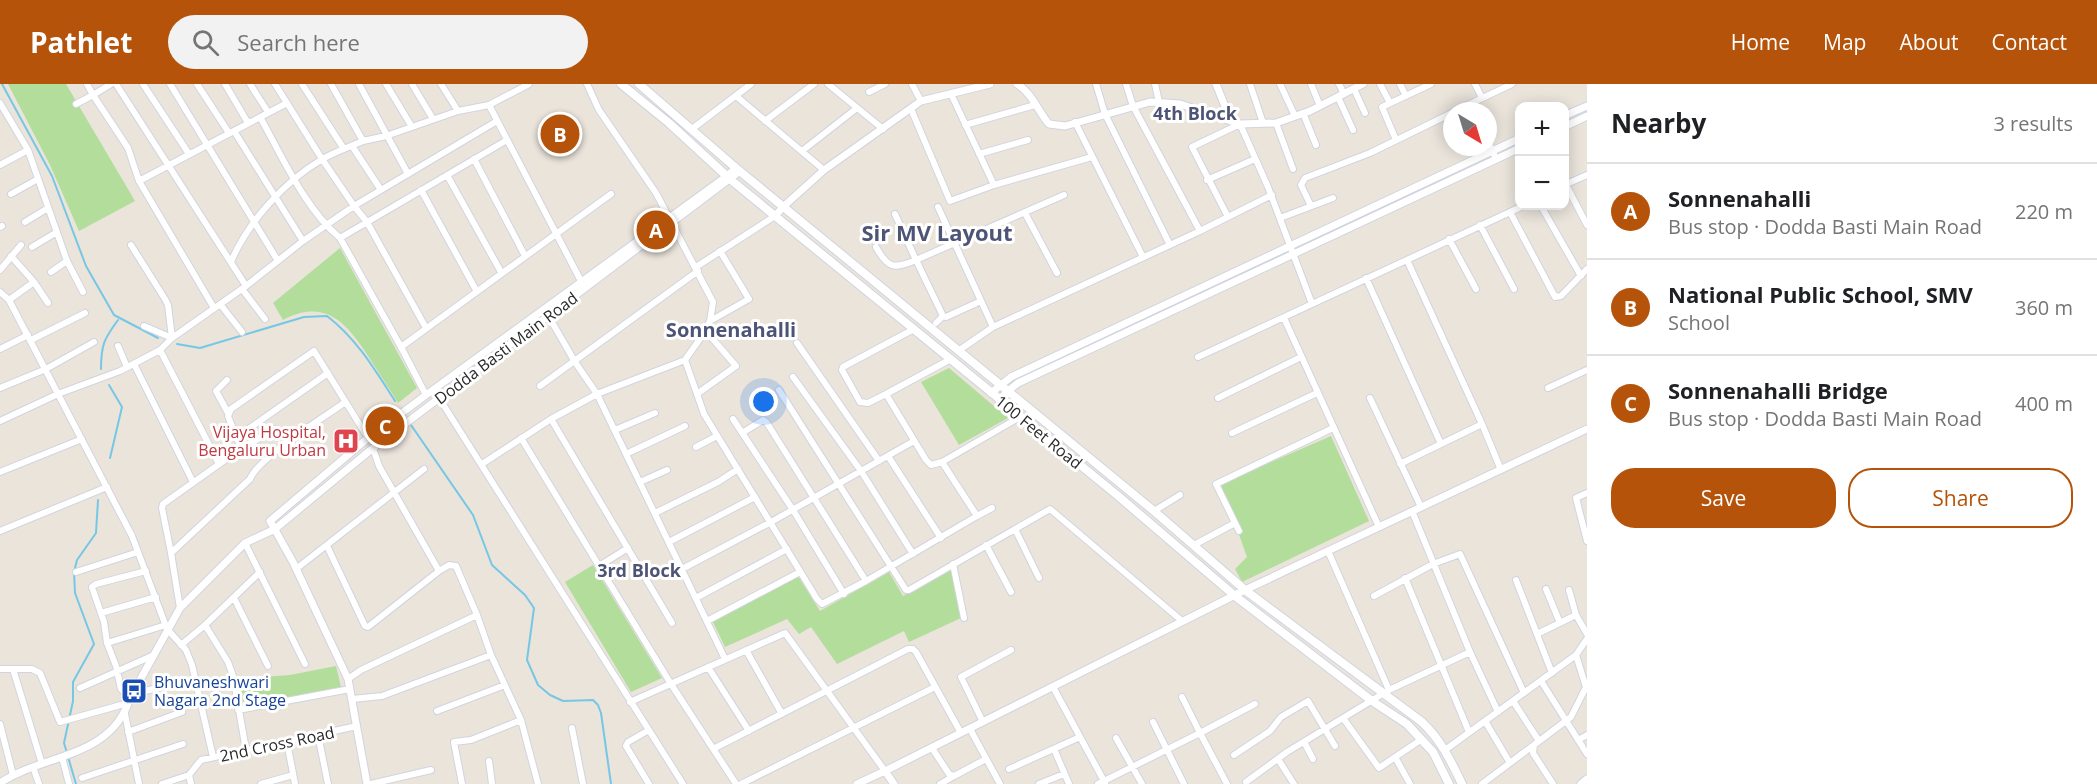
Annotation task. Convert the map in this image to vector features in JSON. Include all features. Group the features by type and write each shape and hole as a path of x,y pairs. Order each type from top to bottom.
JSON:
{"main road":[{"name":"100 Feet Road","path":"621,84 669,123 729,178 1117,495 1234,596 1372,701 1407,724 1433,752 1449,784"},
{"name":"100 Feet Road","path":"639,84 738,170 1154,511 1245,590 1387,691 1434,734 1462,784"}],"street":[{"path":"87,84 128,148 139,181 217,306 242,332"},
{"path":"76,104 111,84"},
{"path":"116,84 231,262 265,319"},
{"path":"143,84 189,154"},
{"path":"170,84 278,261"},
{"path":"197,84 303,241"},
{"path":"225,84 248,123"},
{"path":"250,84 268,112"},
{"path":"275,84 322,159 367,222 426,328"},
{"path":"302,84 344,149"},
{"path":"331,84 363,141"},
{"path":"359,84 408,174"},
{"path":"386,84 412,127"},
{"path":"412,84 433,119"},
{"path":"441,84 458,111"},
{"path":"231,262 254,222 294,178 322,159 363,141 386,136 458,111 489,105 529,84"},
{"path":"482,464 551,419 597,394 685,360 710,321 713,302 697,269 643,171 599,110 586,84"},
{"path":"736,84 739,94 765,121 824,170"},
{"path":"692,129 752,84"},
{"path":"765,121 814,84"},
{"path":"828,84 883,129"},
{"path":"869,92 885,84"},
{"path":"912,84 921,101"},
{"path":"540,386 575,362 720,251 775,216 824,170 921,101 990,84"},
{"path":"1017,84 1031,96 1049,124 1065,126 1150,102 1180,104 1240,124 1276,123 1320,106 1363,84"},
{"path":"1096,84 1106,114 1170,245"},
{"path":"1126,84 1133,106 1200,231"},
{"path":"1155,84 1159,102"},
{"path":"1216,84 1231,121"},
{"path":"1250,84 1263,123"},
{"path":"1280,84 1295,116"},
{"path":"1311,84 1320,106"},
{"path":"1339,84 1353,130"},
{"path":"1380,84 1390,104"},
{"path":"1400,84 1406,96"},
{"path":"1396,140 1382,108 1431,84"},
{"path":"1475,84 1482,98"},
{"path":"1474,102 1512,84"},
{"path":"1354,89 1365,113"},
{"path":"951,94 994,185"},
{"path":"0,103 2,112 28,150 67,261 83,292"},
{"path":"139,181 287,103"},
{"path":"489,105 582,283"},
{"path":"965,125 1035,105"},
{"path":"1569,115 1587,106"},
{"path":"802,151 857,108"},
{"path":"911,109 950,201 994,185 1092,157"},
{"path":"1303,113 1316,145"},
{"path":"1569,125 1587,116"},
{"path":"260,117 294,178 326,226 340,238 426,395"},
{"path":"1311,206 1301,185 1305,178 1370,153 1443,117"},
{"path":"0,421 58,394 134,364 160,350 172,338 354,206 497,121"},
{"path":"1075,122 1143,257"},
{"path":"1276,123 1293,169"},
{"path":"1240,124 1272,195 1312,304"},
{"path":"1228,217 1192,147 1240,124"},
{"path":"340,238 507,140"},
{"path":"979,154 1028,140"},
{"path":"1497,149 1515,140"},
{"path":"352,146 381,190"},
{"path":"0,165 28,150"},
{"path":"991,393 1011,377 1515,150"},
{"path":"999,400 1008,391 1028,379 1482,156"},
{"path":"474,159 525,256"},
{"path":"1207,180 1255,159"},
{"name":"Dodda Basti Main Road","path":"245,543 275,528 373,448 547,313 738,170"},
{"path":"447,175 501,272"},
{"path":"1569,183 1587,175"},
{"path":"11,194 38,179"},
{"path":"421,190 476,290"},
{"path":"1569,192 1587,225"},
{"path":"401,347 476,290 611,194"},
{"path":"876,247 886,262 891,266 899,267 1064,195"},
{"path":"958,351 993,327 1272,195"},
{"path":"1280,218 1333,198"},
{"path":"938,207 993,327"},
{"path":"25,222 48,208"},
{"path":"1198,357 1515,210"},
{"path":"1543,210 1581,276"},
{"path":"1510,212 1555,297 1561,296 1587,270"},
{"path":"1025,213 1057,273"},
{"path":"895,214 943,316"},
{"name":"Dodda Basti Main Road","path":"368,438 426,395 547,313 582,283 671,221"},
{"path":"1480,225 1514,289"},
{"path":"32,247 57,232"},
{"path":"1449,239 1476,289"},
{"path":"0,270 21,245"},
{"path":"131,245 165,299 172,338"},
{"path":"710,321 749,299 720,251"},
{"path":"11,256 34,282 48,303"},
{"path":"1407,260 1501,470"},
{"path":"51,272 67,261"},
{"path":"1365,278 1441,444"},
{"path":"9,300 34,282"},
{"path":"0,292 9,300 107,487 132,536 166,627 181,645 192,665 213,757"},
{"path":"936,323 943,316 981,301"},
{"path":"0,349 85,313"},
{"path":"547,313 575,362 597,394 726,659"},
{"path":"1284,318 1379,527"},
{"path":"144,326 172,338"},
{"path":"914,329 843,367 842,370 860,402 868,403 951,359"},
{"path":"697,394 736,366 705,330"},
{"path":"0,388 46,369 94,342"},
{"path":"797,343 879,461"},
{"path":"118,346 127,367"},
{"path":"160,350 219,464"},
{"path":"228,413 314,351 344,403 368,438 270,521 259,537"},
{"path":"1218,398 1302,357"},
{"path":"685,360 704,414 820,604 826,604 844,594 992,508"},
{"path":"134,364 193,482"},
{"path":"1548,388 1587,370"},
{"path":"237,438 328,373"},
{"path":"793,377 861,471 913,554"},
{"path":"227,380 216,391 242,448"},
{"path":"434,390 683,784"},
{"path":"779,390 908,591 1050,509 1182,621"},
{"path":"1232,433 1317,393"},
{"path":"886,394 931,465 942,462 1020,417"},
{"path":"1370,398 1420,507"},
{"path":"171,553 250,479 253,473 273,454 344,403"},
{"path":"615,430 655,413"},
{"path":"551,419 672,623"},
{"path":"734,419 844,594"},
{"path":"742,433 763,420 766,422 866,581"},
{"path":"1400,464 1482,424"},
{"path":"626,454 685,426"},
{"path":"1239,531 1216,484 1333,428"},
{"path":"180,608 163,504 242,448 274,429"},
{"path":"857,784 1245,590 1587,429"},
{"path":"696,447 717,436"},
{"path":"521,438 671,684 715,748 736,784"},
{"path":"0,472 82,439"},
{"path":"682,569 815,498 914,441"},
{"path":"373,448 379,466 440,571"},
{"path":"888,456 941,538"},
{"path":"942,462 977,516"},
{"path":"297,568 424,469"},
{"path":"655,513 718,482 738,469"},
{"path":"640,482 667,470"},
{"path":"0,531 107,487"},
{"path":"1587,493 1576,498 1587,541"},
{"path":"1154,511 1180,495"},
{"path":"669,542 755,497"},
{"path":"1412,512 1470,652 1498,712"},
{"path":"270,521 297,568 348,679 369,784 431,770"},
{"path":"1194,545 1235,523"},
{"path":"1014,529 1039,578"},
{"path":"139,784 125,714 130,698 154,655 166,627 180,608 245,543 305,664"},
{"path":"986,545 1011,592"},
{"path":"327,546 365,626 369,627 440,571 449,565 456,566 477,615 490,655 521,720 538,784"},
{"path":"599,566 628,548"},
{"path":"696,598 787,549"},
{"path":"1328,551 1387,691"},
{"path":"76,572 138,552"},
{"path":"1374,596 1433,564 1460,554 1524,693"},
{"path":"953,564 964,618"},
{"path":"130,698 121,689 93,586 146,571"},
{"path":"181,645 260,572"},
{"path":"707,621 801,572"},
{"path":"1405,578 1469,732"},
{"path":"1516,580 1552,673"},
{"path":"1546,589 1560,623"},
{"path":"1569,591 1576,615 1587,634"},
{"path":"101,613 156,597"},
{"path":"234,598 268,666"},
{"path":"348,679 361,670 477,615"},
{"path":"1537,634 1576,615"},
{"path":"205,625 231,670 246,750"},
{"path":"107,643 166,627"},
{"path":"630,702 785,633 894,784"},
{"path":"1445,750 1576,655 1587,639"},
{"path":"715,748 908,649 916,652 961,733"},
{"path":"746,650 782,714"},
{"path":"983,722 960,677 1011,650"},
{"path":"1246,782 1304,742 1387,691 1470,652"},
{"path":"80,688 154,655"},
{"path":"352,699 382,696 490,655"},
{"path":"1482,784 1570,717 1586,687 1576,655"},
{"path":"708,667 749,731"},
{"path":"0,669 32,669 40,673 60,722 171,685"},
{"path":"13,669 42,764"},
{"path":"1540,681 1587,754"},
{"path":"436,711 505,685"},
{"path":"741,784 934,687"},
{"path":"1053,687 1102,783 1255,704"},
{"path":"238,710 350,689"},
{"path":"1182,697 1227,784"},
{"path":"1234,754 1270,731 1281,717 1308,701 1335,746"},
{"path":"1513,701 1537,743"},
{"path":"128,732 182,712"},
{"path":"2,783 13,775 73,754 97,742 125,714"},
{"path":"1343,718 1379,768 1422,738"},
{"path":"462,784 454,742 471,740 521,720"},
{"path":"1485,721 1510,763"},
{"path":"1153,722 1184,784"},
{"path":"0,724 13,775"},
{"name":"2nd Cross Road","path":"189,775 197,762 213,757 357,726"},
{"path":"572,728 584,784"},
{"path":"970,729 1000,784"},
{"path":"649,730 628,742 626,746 649,784"},
{"path":"318,735 328,784"},
{"path":"1578,740 1587,735"},
{"path":"1010,769 1080,737"},
{"path":"1116,738 1142,784"},
{"path":"287,742 295,784"},
{"path":"1304,742 1313,759"},
{"path":"1537,743 1533,753 1553,784"},
{"path":"82,778 183,744"},
{"path":"932,748 949,774 954,776"},
{"path":"1054,749 1069,784"},
{"path":"62,757 69,784"},
{"path":"1395,758 1410,784"},
{"path":"940,784 986,759"},
{"path":"1278,759 1292,784"},
{"path":"489,761 492,784"},
{"path":"33,767 39,784"},
{"path":"1039,784 1064,774"},
{"path":"162,784 189,775 191,784"},
{"path":"261,784 293,775"},
{"path":"1492,776 1497,784"},
{"path":"1581,784 1587,779"}],"green space":[{"path":"8,84 66,84 135,201 79,231 50,165"},
{"path":"340,248 417,388 398,403 362,347 335,318 324,313 312,312 283,320 273,303"},
{"path":"949,368 1008,418 959,445 921,382"},
{"path":"1331,436 1369,521 1242,582 1235,569 1247,557 1221,484"},
{"path":"593,565 662,678 631,692 565,582"},
{"path":"951,568 961,618 909,642 904,631 837,664 811,627 799,634 787,619 725,647 713,622 798,576 820,611 889,572 903,596"},
{"path":"336,666 341,687 243,706 238,679 290,675"}],"waterway":[{"path":"2,84 52,176 86,266 114,315 158,338"},
{"path":"177,344 200,348 304,317 327,316 356,345 395,401"},
{"path":"101,369 104,343 118,320"},
{"path":"109,385 122,407 110,458"},
{"path":"411,425 473,515 492,565 525,595 534,608 527,660 538,685 550,695 563,701 593,700 598,705 611,784"},
{"path":"76,784 64,743 73,701 73,682 94,644 75,593 74,572 77,560 96,533 98,500"}],"place":[{"name":"National Public School, SMV","path":"560,134"},
{"name":"Sonnenahalli","path":"656,230"},
{"name":"Sonnenahalli Bridge","path":"385,426"},
{"name":"Vijaya Hospital, Bengaluru Urban","path":"346,441"},
{"name":"Bhuvaneshwari Nagara 2nd Stage","path":"134,691"}],"district":[{"name":"4th Block","path":"1195,113"},
{"name":"Sir MV Layout","path":"937,232"},
{"name":"Sonnenahalli","path":"731,329"},
{"name":"3rd Block","path":"639,570"}]}
